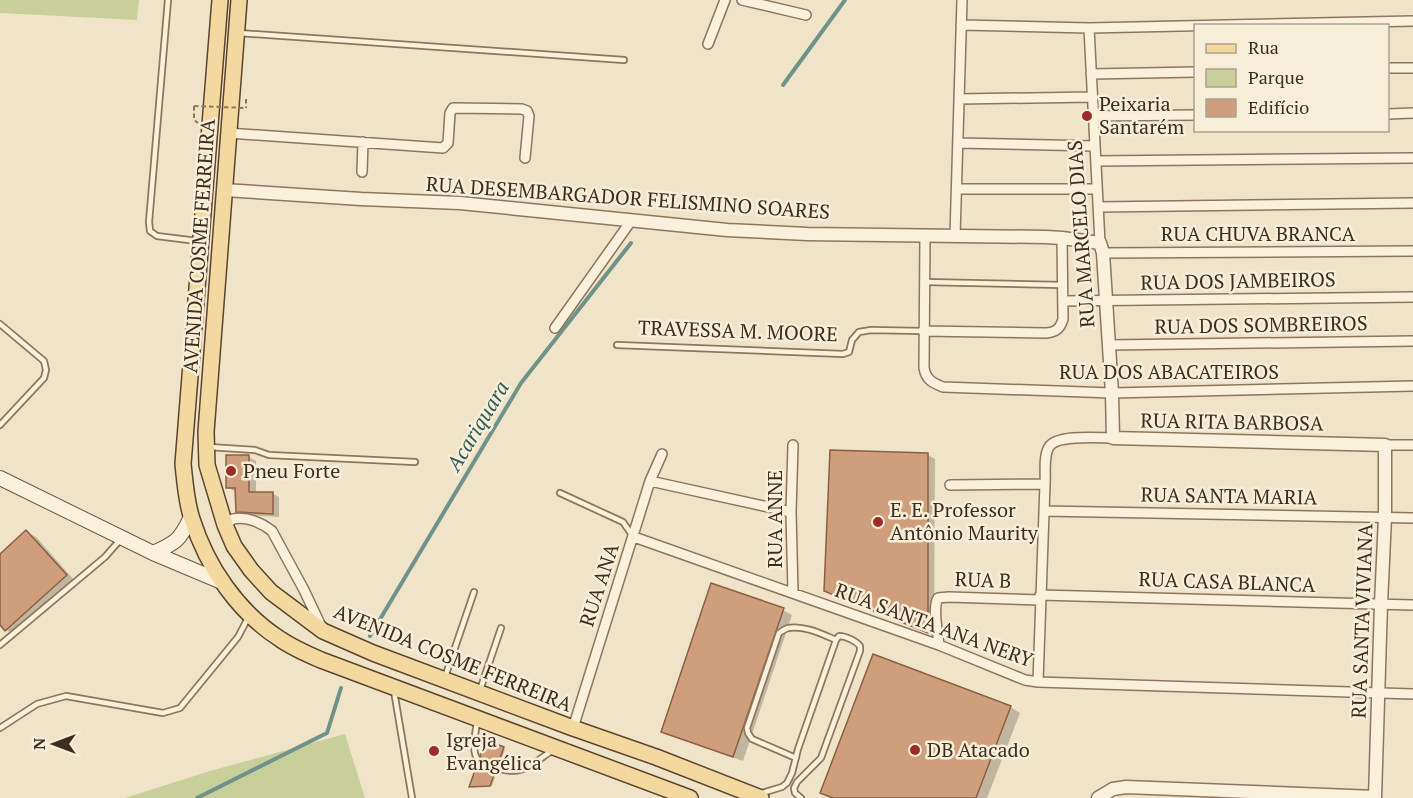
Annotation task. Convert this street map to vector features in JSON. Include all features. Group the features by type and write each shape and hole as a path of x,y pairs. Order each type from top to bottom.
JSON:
{"main road":[{"name":"AVENIDA COSME FERREIRA","path":"220,0 183,464 191,518 209,561 238,603 279,639 299,650 690,798"},
{"name":"AVENIDA COSME FERREIRA","path":"239,0 206,432 207,465 225,525 234,546 271,592 323,631 444,680 757,796"},
{"path":"0,478 153,553 222,582"},
{"path":"153,553 177,541 191,518"}],"street":[{"path":"708,44 725,0"},
{"path":"742,0 806,15"},
{"path":"955,236 962,0"},
{"path":"1274,24 1413,21"},
{"path":"961,25 1089,28 1194,26"},
{"name":"RUA MARCELO DIAS","path":"1089,28 1094,146 1113,393 1113,438"},
{"path":"1389,68 1413,68"},
{"path":"1091,74 1194,72"},
{"path":"959,99 1092,97"},
{"path":"228,133 443,148 448,143 450,113 453,108 522,109 527,111 529,116 525,158"},
{"path":"1389,114 1413,113"},
{"path":"1093,116 1194,116"},
{"path":"362,172 363,142"},
{"path":"958,143 1094,146"},
{"path":"1096,161 1413,158"},
{"path":"957,189 1097,189"},
{"name":"RUA DESEMBARGADOR FELISMINO SOARES","path":"224,190 460,203 739,231 1062,238 1101,248"},
{"path":"1099,207 1413,203"},
{"path":"555,328 630,221"},
{"path":"923,331 925,236"},
{"path":"1062,238 1063,300"},
{"name":"RUA CHUVA BRANCA","path":"1101,248 1413,251"},
{"name":"RUA DOS JAMBEIROS","path":"1063,300 1413,297"},
{"name":"TRAVESSA M. MOORE","path":"923,331 1046,333 1058,329 1061,325 1063,300"},
{"name":"RUA DOS ABACATEIROS","path":"923,331 924,368 928,379 943,387 1113,393 1413,386"},
{"name":"RUA DOS SOMBREIROS","path":"1109,345 1413,341"},
{"name":"RUA RITA BARBOSA","path":"1045,484 1046,456 1049,447 1066,439 1113,438 1413,445"},
{"name":"RUA ANNE","path":"793,445 791,513 793,593"},
{"name":"RUA SANTA VIVIANA","path":"1375,798 1385,517 1385,445"},
{"name":"RUA ANA","path":"573,728 650,481 662,454"},
{"path":"650,481 791,513"},
{"path":"950,485 1045,484 1038,682"},
{"name":"RUA SANTA MARIA","path":"1044,511 1413,518"},
{"path":"225,525 233,519 248,520 265,525 272,531 323,631"},
{"name":"RUA SANTA ANA NERY","path":"634,537 939,645 1025,680 1413,694"},
{"name":"RUA B","path":"939,645 936,607 938,598 1040,598"},
{"name":"RUA CASA BLANCA","path":"1040,598 1413,605"},
{"path":"1098,798 1113,789 1126,787 1375,798"}],"lane":[{"path":"168,0 150,231 157,236 200,242"},
{"path":"236,33 624,60"},
{"path":"925,282 1062,285"},
{"path":"0,324 44,362 46,370 44,378 0,425"},
{"name":"TRAVESSA M. MOORE","path":"617,345 843,354 849,352 852,340 859,332 871,330 923,331"},
{"path":"207,447 255,450 269,455 415,462"},
{"path":"560,493 622,522 634,537"},
{"path":"0,645 105,557 121,538"},
{"path":"444,680 474,592"},
{"path":"0,728 37,704 66,696 163,713 180,708 238,637 250,614"},
{"path":"479,693 501,628"},
{"path":"796,758 752,739 747,728 779,633 788,628 800,629 836,640"},
{"path":"757,796 787,783 836,640 839,636 843,636 857,643 860,651 821,758 794,788 795,793 801,798"},
{"path":"394,687 412,798"},
{"path":"477,718 474,752 478,761"},
{"path":"497,768 507,772 520,771 556,748"}],"path":[{"path":"194,106 246,108"}],"green space":[{"path":"0,0 139,0 137,20 0,13"},
{"path":"345,734 365,798 125,798 210,771"}],"building":[{"name":"E. E. Professor Antônio Maurity","path":"830,450 928,453 928,633 824,591"},
{"path":"226,455 249,455 249,492 273,492 273,514 236,512 235,488 226,488"},
{"path":"26,530 67,575 5,631 0,625 0,554"},
{"path":"711,583 784,608 733,757 661,732"},
{"name":"DB Atacado","path":"873,654 1011,706 976,798 833,798 820,793"},
{"path":"486,740 504,747 498,764 493,766 495,772 490,786 469,787 477,765 483,762 480,755"}],"waterway":[{"path":"783,85 845,0"},
{"name":"Acariquara","path":"370,636 521,383 631,243"},
{"name":"Acariquara","path":"197,798 327,733 341,688"}],"place":[{"name":"Peixaria Santarém","path":"1087,116"},
{"name":"Pneu Forte","path":"231,471"},
{"name":"E. E. Professor Antônio Maurity","path":"878,522"},
{"name":"DB Atacado","path":"915,750"},
{"name":"Igreja Evangélica","path":"434,751"}]}
